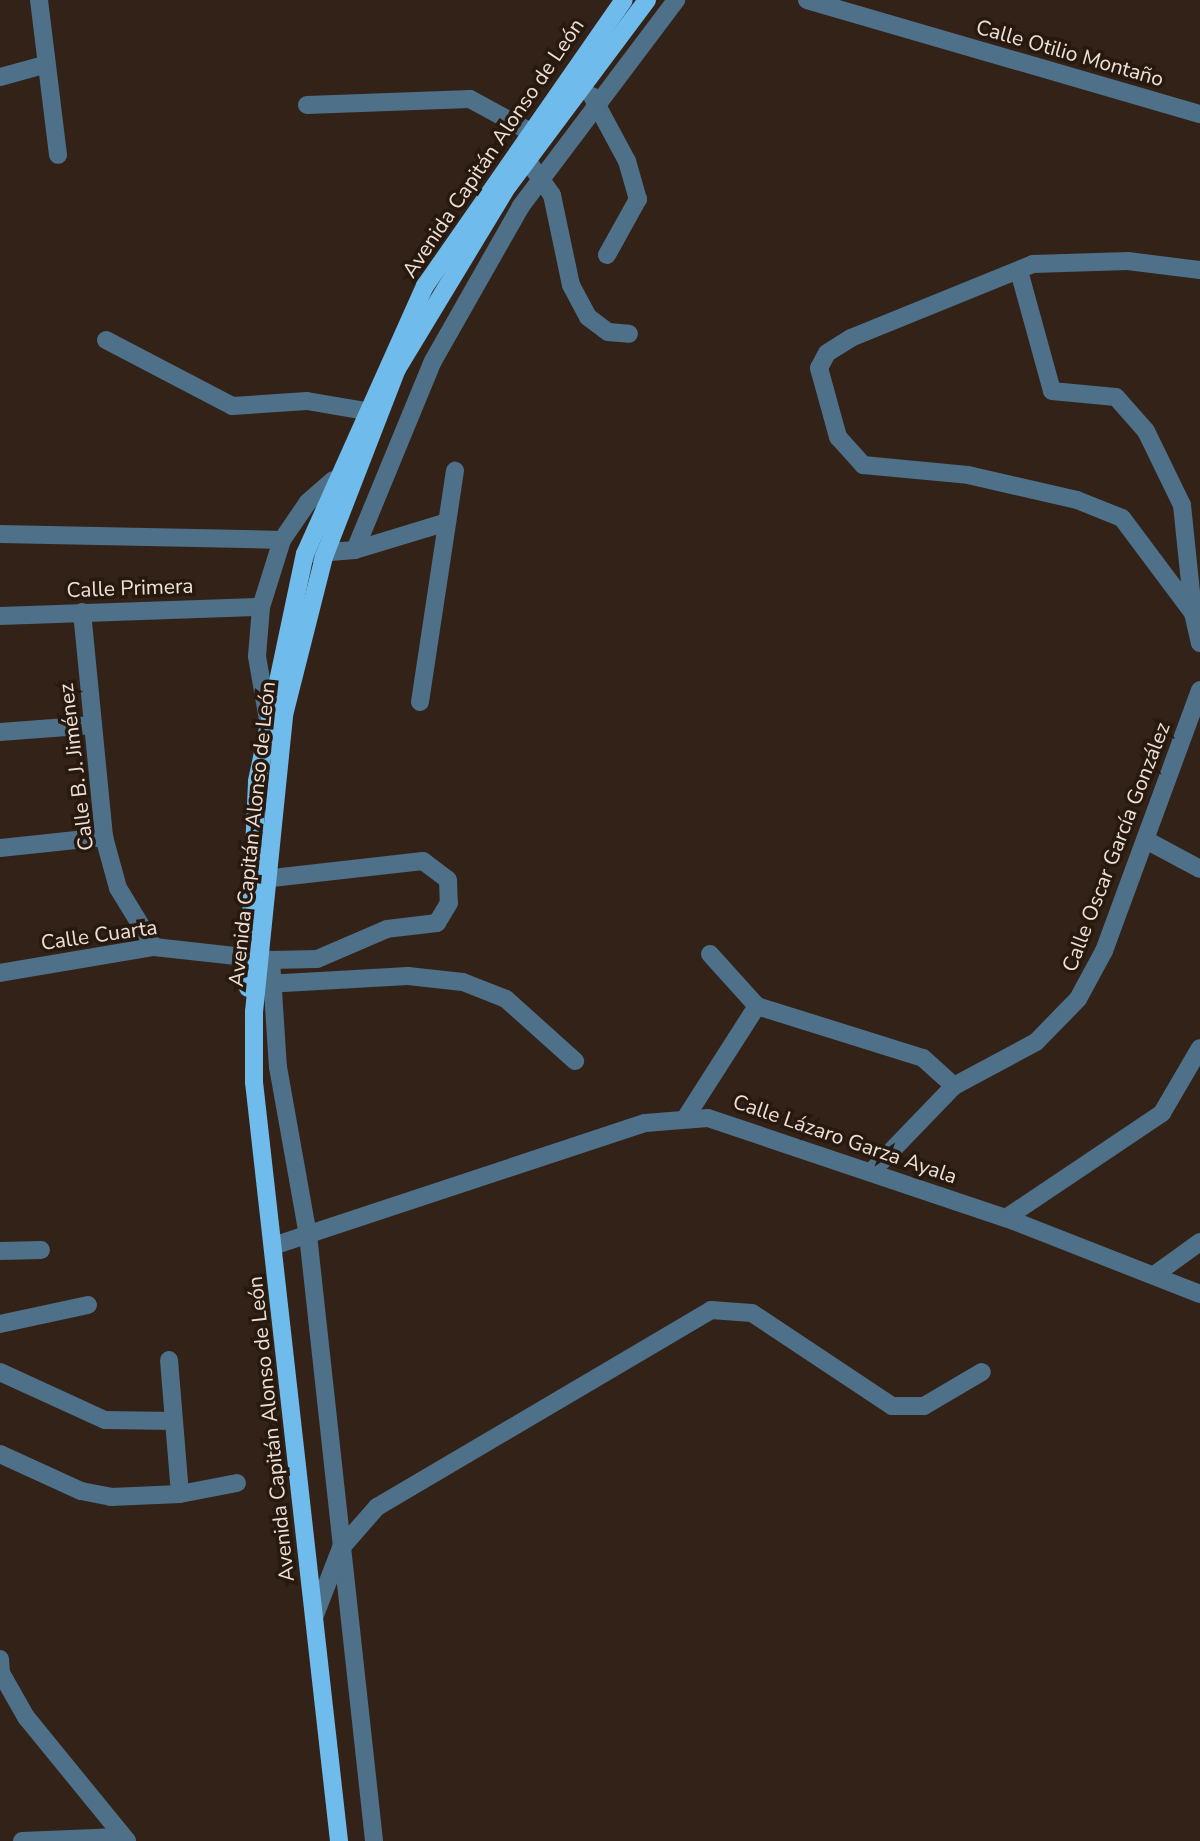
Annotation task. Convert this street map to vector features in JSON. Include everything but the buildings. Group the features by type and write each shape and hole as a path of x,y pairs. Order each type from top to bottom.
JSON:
{"main road":[{"name":"Avenida Capitán Alonso de León","path":"259,880 284,715 324,557 371,412 425,286 528,131 624,0"},
{"name":"Avenida Capitán Alonso de León","path":"339,1841 254,1082 254,1012 261,984 259,880 268,720 305,554 333,480 432,303 527,159 647,0"}],"street":[{"path":"39,0 44,65 58,155"},
{"path":"355,550 433,361 543,177 595,103 676,0"},
{"name":"Calle Otilio Montaño","path":"807,0 1200,114"},
{"path":"0,78 44,65"},
{"path":"585,80 627,161 638,199 607,255"},
{"path":"307,105 470,99 528,131"},
{"path":"527,159 543,177 581,304 608,332 629,334"},
{"path":"1193,613 1135,529 1103,508 968,475 875,468 843,449 822,395 821,359 851,338 1019,271 1061,260 1171,263 1200,270"},
{"path":"1019,271 1052,391 1116,397 1146,431 1182,505 1193,613 1200,643"},
{"path":"106,340 232,406 307,401 371,412"},
{"path":"419,702 455,471"},
{"path":"268,720 257,656 261,607 282,540 308,502 333,480"},
{"path":"305,554 324,557 447,522"},
{"path":"0,534 282,540"},
{"name":"Calle Primera","path":"0,616 261,607"},
{"name":"Calle B. J. Jiménez","path":"82,612 104,837 118,888 154,947"},
{"name":"Calle Oscar García González","path":"872,1171 954,1086 1036,1042 1078,999 1146,840 1200,691"},
{"path":"0,732 93,725"},
{"path":"0,848 104,837"},
{"path":"1146,840 1200,869"},
{"name":"Calle Cuarta","path":"0,974 154,947 317,959 387,929 437,923 449,903 448,880 423,861 259,880"},
{"path":"710,954 757,1006 923,1058 954,1086"},
{"path":"374,1841 308,1235 261,984 408,976 463,982 506,999 575,1061"},
{"path":"686,1117 757,1006"},
{"path":"1006,1217 1161,1113 1200,1048"},
{"name":"Calle Lázaro Garza Ayala","path":"273,1247 645,1123 686,1117 738,1125 1006,1217 1157,1273 1200,1294"},
{"path":"1157,1273 1200,1242"},
{"path":"0,1251 41,1250"},
{"path":"0,1324 88,1305"},
{"path":"315,1615 341,1548 377,1507 723,1306 752,1312 892,1406 924,1406 982,1372"},
{"path":"169,1360 180,1494"},
{"path":"0,1372 105,1420 173,1421"},
{"path":"0,1454 80,1491 135,1499 237,1483"},
{"path":"0,1659 0,1673 26,1717 123,1839"},
{"path":"22,1841 123,1839"}]}
